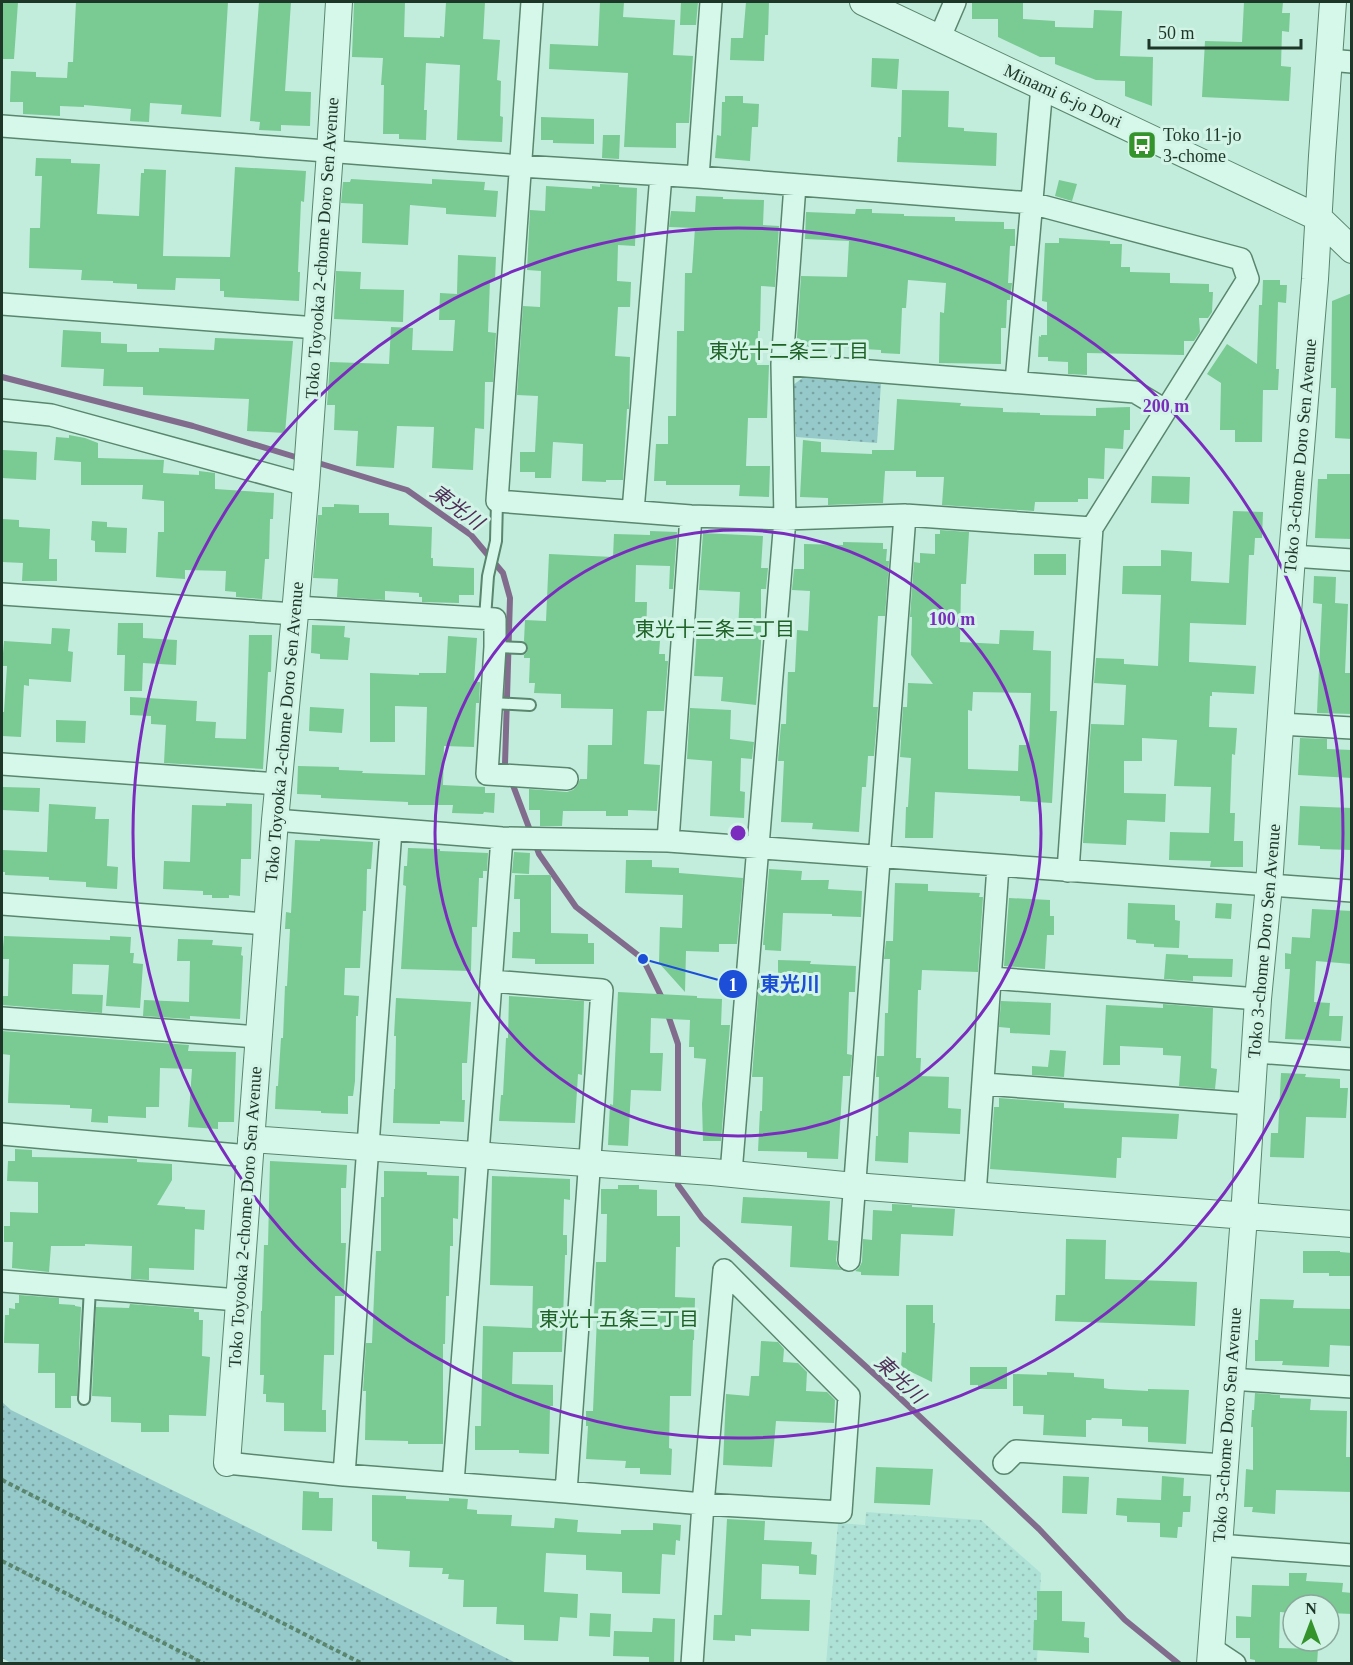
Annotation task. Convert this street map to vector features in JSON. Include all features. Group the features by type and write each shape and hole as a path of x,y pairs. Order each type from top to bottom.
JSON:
{"street":[{"name":"Toko Toyooka 2-chome Doro Sen Avenue","path":"227,1463 274,820 307,468 339,2"},
{"path":"532,2 497,501 691,516 785,519 905,515 1092,528"},
{"path":"698,177 711,2"},
{"name":"Minami 6-jo Dori","path":"863,2 1319,218 1352,250"},
{"path":"940,38 955,2"},
{"name":"Toko 3-chome Doro Sen Avenue","path":"1211,1656 1322,156 1340,61 1333,2"},
{"path":"1016,382 1042,86"},
{"path":"2,126 1031,203 1241,259 1248,279 1092,528 1068,871"},
{"path":"633,511 661,175"},
{"path":"722,1173 759,848 785,519 783,364 795,185"},
{"path":"2,304 317,328"},
{"path":"783,364 1135,392 1165,410"},
{"path":"2,410 51,415 307,468"},
{"path":"849,1260 905,515"},
{"path":"668,841 691,516"},
{"path":"1292,556 1352,560"},
{"path":"2,594 495,619 498,647 487,774 567,779"},
{"path":"1280,724 1352,728"},
{"path":"2,764 278,784"},
{"path":"274,820 510,838 668,841 1352,891"},
{"path":"344,1475 391,830"},
{"path":"453,1483 491,981 510,838"},
{"path":"975,1195 998,866"},
{"path":"2,904 266,924"},
{"path":"991,978 1258,999"},
{"path":"491,981 602,990 566,1492"},
{"path":"2,1018 258,1037"},
{"path":"1255,1052 1352,1059"},
{"path":"984,1084 1251,1104"},
{"path":"2,1134 250,1148 367,1148 659,1168 1352,1224"},
{"path":"227,1463 344,1475 704,1504 841,1512 849,1396 724,1270 704,1504 692,1664"},
{"path":"2,1281 238,1300"},
{"path":"1230,1379 1352,1387"},
{"path":"1004,1463 1016,1451 1224,1465"},
{"path":"1218,1545 1352,1555"},
{"path":"1211,1656 1235,1664"}],"lane":[{"path":"485,618 488,576 496,541 497,501"},
{"path":"498,647 518,648"},
{"path":"494,703 530,705"},
{"path":"84,1399 90,1288"}],"path":[{"path":"2,1480 363,1664"},
{"path":"2,1561 205,1664"}],"shaded area":[{"path":"805,376 881,383 877,443 796,437 793,385"},
{"path":"2,1402 11,1410 516,1663 11,1663 2,1658"},
{"path":"866,1512 981,1520 1041,1573 1037,1663 826,1664 838,1523 865,1525"}],"building":[{"path":"2,2 18,2 14,59 2,59"},
{"path":"76,2 228,2 221,117 181,114 182,105 150,103 149,122 130,121 131,109 84,105 84,107 60,106 60,116 23,114 23,102 10,102 11,71 36,72 36,77 67,78 68,62 73,62"},
{"path":"259,2 291,2 285,91 311,92 310,126 281,125 281,131 259,130 260,122 250,121"},
{"path":"354,2 405,2 404,37 440,38 440,36 444,37 446,2 485,2 483,39 500,40 497,80 501,81 502,142 457,140 460,65 426,63 424,110 427,110 426,140 399,139 399,134 383,134 384,85 381,85 383,58 352,57"},
{"path":"600,2 624,2 623,17 675,20 673,55 693,56 689,123 676,123 676,148 624,147 628,73 549,69 550,44 598,46"},
{"path":"681,2 698,2 696,25 680,25"},
{"path":"746,2 769,2 764,61 730,60 731,38 743,38"},
{"path":"972,2 1023,2 1023,19 1055,21 1055,27 1093,28 1094,10 1122,11 1120,56 1153,57 1152,106 1125,96 1125,81 1096,80 1055,64 1055,57 1040,57 998,37 998,19 972,19"},
{"path":"1244,2 1283,2 1282,13 1290,13 1289,32 1282,31 1281,66 1291,67 1289,101 1202,97 1205,41 1242,42"},
{"path":"872,58 899,59 897,89 871,87"},
{"path":"902,90 949,91 948,127 964,128 964,131 997,133 996,166 897,162 898,137 901,137"},
{"path":"725,96 743,96 743,103 759,104 758,127 752,127 750,161 715,158 717,135 721,136 722,102 725,102"},
{"path":"541,117 594,119 594,144 553,143 553,140 541,140"},
{"path":"603,135 620,135 619,159 602,158"},
{"path":"36,158 71,159 71,163 100,164 97,214 139,216 141,173 144,173 144,169 166,170 163,256 230,257 235,167 306,171 304,202 301,201 299,301 224,297 224,291 220,291 220,279 176,278 175,290 137,289 137,284 81,280 82,270 29,268 30,228 40,228 42,176 35,176"},
{"path":"351,179 432,184 432,179 485,182 484,190 498,191 496,217 446,214 446,208 410,205 408,245 362,243 363,204 341,203 343,182 350,182"},
{"path":"1059,180 1077,184 1072,201 1055,196"},
{"path":"600,184 637,188 635,246 618,245 617,281 631,282 630,307 618,307 615,356 630,357 629,409 627,409 623,480 582,481 583,444 553,442 551,478 535,478 535,472 520,472 520,452 535,452 538,396 517,395 523,306 540,307 541,271 527,270 530,210 545,211 546,186 592,189 592,186 600,187"},
{"path":"696,196 764,200 763,225 779,226 775,287 761,286 760,331 758,331 757,365 769,365 767,418 748,418 746,466 770,466 769,497 739,496 740,485 666,485 666,481 654,481 656,444 668,444 668,416 676,416 677,331 684,331 685,273 692,273 695,228 669,227 671,211 695,212"},
{"path":"856,209 872,209 872,213 904,214 904,216 955,217 955,221 1004,222 1004,229 1015,229 1015,246 1010,246 1008,283 1012,283 1010,300 1007,300 1006,328 1001,328 1001,364 939,363 940,312 944,313 946,283 908,280 906,308 902,308 900,354 881,353 881,350 812,346 812,353 796,352 801,276 847,277 849,241 805,239 806,212 855,214"},
{"path":"1059,238 1110,241 1110,244 1122,244 1121,267 1130,267 1130,272 1170,273 1170,283 1209,284 1209,292 1213,292 1212,312 1208,318 1199,318 1200,332 1194,341 1184,341 1184,355 1087,353 1087,375 1068,374 1068,362 1048,361 1048,357 1038,357 1039,336 1047,335 1047,302 1042,301 1045,243 1059,243"},
{"path":"458,255 496,257 495,280 490,280 488,332 496,333 493,382 485,382 484,429 475,428 473,470 432,468 434,427 397,426 394,468 356,466 358,431 334,430 335,405 327,405 330,362 389,364 391,327 413,328 412,350 453,351 455,320 439,320 440,293 457,294"},
{"path":"336,271 361,272 360,289 404,290 403,322 334,319"},
{"path":"1263,280 1280,280 1280,285 1287,285 1286,303 1278,302 1276,369 1279,369 1278,390 1263,390 1262,442 1235,442 1235,430 1220,430 1221,383 1207,374 1227,344 1257,364 1259,305 1262,305"},
{"path":"1352,293 1352,439 1335,438 1336,388 1331,388 1332,301"},
{"path":"63,330 101,332 101,343 127,344 127,352 159,352 159,348 214,350 215,338 293,341 285,433 247,431 249,399 143,395 143,387 103,386 104,369 61,367"},
{"path":"897,399 961,403 960,406 1003,408 1003,412 1040,413 1040,415 1096,416 1096,408 1130,407 1130,430 1124,430 1123,449 1105,448 1104,479 1088,478 1088,499 1078,499 1078,502 1035,502 1034,511 942,505 944,477 916,477 916,471 885,471 883,503 828,505 828,498 800,497 803,440 821,442 821,452 872,454 872,450 894,450"},
{"path":"69,435 98,443 98,458 164,460 163,473 199,475 199,471 215,473 215,489 274,493 273,519 270,519 269,559 265,559 262,599 236,597 236,592 225,591 226,571 185,570 185,579 156,577 158,532 164,532 164,501 142,499 143,485 81,485 81,462 54,460 56,437 69,438"},
{"path":"3,450 37,452 36,480 2,478"},
{"path":"1327,474 1351,474 1352,539 1315,538 1318,479 1327,479"},
{"path":"1152,476 1190,477 1189,504 1151,503"},
{"path":"334,504 359,505 359,513 389,513 389,525 432,527 433,566 474,568 474,595 459,595 459,603 422,602 419,593 385,591 385,600 337,597 338,579 313,578 318,515 322,515 322,507 334,507"},
{"path":"1233,511 1263,512 1262,538 1255,538 1254,555 1249,555 1246,625 1190,623 1189,662 1256,666 1254,694 1212,692 1210,696 1209,727 1237,728 1235,755 1232,754 1230,813 1235,813 1234,841 1243,841 1243,867 1210,867 1211,861 1169,860 1170,832 1209,833 1211,787 1174,786 1177,740 1142,738 1142,761 1124,761 1124,793 1166,794 1165,822 1127,820 1126,845 1083,843 1091,724 1124,725 1126,685 1094,683 1096,658 1124,659 1124,664 1158,666 1161,595 1122,594 1123,566 1161,566 1161,550 1192,552 1191,581 1229,583"},
{"path":"2,519 19,520 19,527 50,529 49,559 57,559 57,581 22,581 23,563 2,562"},
{"path":"92,521 107,522 107,527 127,528 126,553 95,552 95,541 91,540"},
{"path":"940,530 969,532 966,584 961,584 960,642 999,644 1000,630 1034,631 1033,650 1051,651 1050,711 1057,711 1052,803 1020,801 1020,796 935,792 933,838 905,838 911,758 900,757 903,707 907,707 908,683 933,684 911,655 912,617 910,617 914,562 920,563 920,553 935,554 935,534 940,534","holes":["973,692 1031,693 1029,745 1019,745 1018,771 968,769 968,710 972,711"]},
{"path":"650,531 677,532 673,589 669,589 670,566 636,565 635,602 647,602 646,640 660,641 659,654 665,654 665,661 668,661 664,711 647,711 644,764 660,765 657,811 628,810 628,816 606,816 606,811 563,811 562,826 540,826 540,810 529,810 529,789 567,792 573,790 580,779 587,779 588,745 612,745 613,709 561,708 561,694 534,693 535,683 529,683 530,658 524,658 528,648 524,641 525,620 546,621 549,554 613,557 614,534 650,535"},
{"path":"703,533 763,536 761,568 768,568 766,589 761,589 761,644 756,705 721,701 723,677 694,676 697,629 738,630 740,592 699,590"},
{"path":"843,542 883,543 883,549 887,549 886,561 889,561 885,616 878,616 873,707 878,707 874,756 868,756 866,787 862,787 859,832 812,829 813,823 781,822 784,761 778,761 781,724 786,724 788,672 795,672 797,630 808,631 810,591 792,590 794,569 804,569 804,544 843,545"},
{"path":"1034,554 1066,554 1066,575 1034,575"},
{"path":"1314,576 1336,577 1335,603 1348,604 1345,673 1352,673 1352,714 1317,713 1322,604 1313,603"},
{"path":"118,623 143,623 143,638 177,640 176,665 143,663 142,691 124,691 125,655 117,655"},
{"path":"312,625 345,626 344,637 350,638 348,660 320,659 320,654 311,653"},
{"path":"52,628 70,629 68,651 73,652 71,682 29,679 29,686 24,685 21,737 2,736 7,666 2,666 4,641 51,644"},
{"path":"249,635 272,635 263,769 164,763 166,725 151,724 151,716 130,715 130,697 197,701 196,721 216,722 215,738 246,739"},
{"path":"448,636 477,638 474,682 480,682 479,703 476,703 474,747 444,746 443,785 485,787 485,793 495,793 494,813 452,813 453,805 408,805 408,802 321,798 321,795 297,794 298,766 339,767 339,770 363,771 362,773 425,775 427,707 395,706 395,742 370,742 370,673 419,675 419,673 446,673"},
{"path":"310,707 344,709 342,733 309,731"},
{"path":"690,708 731,710 730,739 754,742 752,759 741,758 740,791 745,792 744,818 710,816 712,761 687,759"},
{"path":"56,720 86,721 85,743 56,742"},
{"path":"1300,738 1327,739 1327,749 1352,750 1352,778 1298,775"},
{"path":"3,787 40,788 39,812 2,810"},
{"path":"226,803 252,804 251,859 241,859 240,896 212,898 212,895 203,895 203,891 163,889 164,861 190,862 192,805 226,806"},
{"path":"49,804 96,807 95,819 109,819 107,866 118,867 117,889 86,887 86,882 5,875 5,872 2,872 2,850 47,852"},
{"path":"1300,806 1352,808 1352,850 1320,849 1320,846 1298,845"},
{"path":"320,839 373,842 371,869 367,869 366,911 363,911 360,968 345,968 344,995 359,996 358,1016 356,1016 355,1081 353,1096 348,1096 348,1114 275,1109 281,1038 283,1038 285,986 287,986 290,929 285,929 286,912 291,913 295,840 320,841"},
{"path":"408,848 488,853 487,871 483,871 483,878 479,878 477,927 472,927 471,971 401,969 406,886 403,885 404,866 407,866"},
{"path":"514,852 530,853 529,874 512,873"},
{"path":"626,860 652,860 652,867 679,868 679,873 743,878 737,944 719,944 719,952 686,951 685,992 659,963 660,927 682,928 683,895 625,893"},
{"path":"769,869 802,871 801,880 829,880 828,889 862,891 861,917 783,913 781,951 765,950 765,945 763,945"},
{"path":"515,875 551,875 551,933 588,934 588,943 594,943 594,964 535,964 535,959 512,958 513,932 520,932 520,899 514,899"},
{"path":"895,883 928,884 928,891 980,893 979,897 983,897 978,972 922,970 921,990 918,990 916,1058 921,1058 920,1076 949,1077 948,1108 961,1109 960,1134 909,1132 908,1163 875,1161 876,1136 878,1136 877,1056 884,1056 890,959 884,959 886,941 893,941"},
{"path":"1009,898 1050,900 1050,916 1054,916 1054,935 1047,935 1045,969 1004,966"},
{"path":"1128,903 1175,905 1175,920 1180,921 1179,948 1154,947 1154,944 1136,943 1136,940 1127,939"},
{"path":"1216,903 1232,904 1231,919 1215,918"},
{"path":"1312,909 1352,911 1352,964 1316,961 1314,1002 1330,1003 1329,1016 1343,1016 1341,1041 1285,1039 1290,969 1285,969 1285,953 1291,954 1292,937 1310,938"},
{"path":"4,936 110,940 110,936 131,937 130,953 134,953 133,963 143,964 140,1008 106,1006 109,965 73,964 72,994 103,995 102,1013 2,1005 2,996 8,996 9,959 2,959"},
{"path":"178,939 213,940 212,945 242,947 240,1019 143,1016 144,1000 189,1002 190,961 177,961"},
{"path":"1166,954 1188,955 1188,958 1233,959 1232,977 1193,976 1193,981 1164,979"},
{"path":"778,960 856,966 855,992 849,992 847,1054 852,1055 850,1076 843,1076 838,1159 807,1158 807,1152 758,1151 763,1077 752,1077 759,983 778,983"},
{"path":"618,992 722,999 721,1025 730,1025 721,1141 703,1141 702,1104 706,1059 694,1058 694,1047 689,1047 690,1020 651,1018 650,1053 663,1053 661,1091 631,1090 628,1146 608,1145 610,1104 613,1105"},
{"path":"509,996 584,1001 582,1075 578,1074 575,1123 499,1121 501,1095 503,1095 506,1038 508,1038"},
{"path":"396,998 471,1002 467,1063 462,1063 464,1122 393,1123"},
{"path":"1001,1001 1051,1003 1050,1035 1010,1033 1010,1028 999,1027"},
{"path":"1163,1004 1213,1008 1211,1068 1217,1069 1215,1089 1179,1086 1181,1056 1163,1055 1163,1048 1120,1046 1120,1065 1103,1065 1106,1005 1163,1008"},
{"path":"2,1031 189,1045 188,1051 236,1052 234,1122 218,1122 218,1129 188,1127 192,1069 160,1068 159,1107 146,1107 146,1118 108,1116 108,1123 91,1122 92,1109 70,1108 70,1105 8,1103 10,1055 2,1054"},
{"path":"1050,1050 1066,1051 1064,1077 1032,1075 1032,1066 1048,1067"},
{"path":"1281,1073 1340,1079 1340,1088 1348,1088 1346,1118 1306,1117 1304,1158 1270,1157 1271,1133 1278,1133"},
{"path":"999,1098 1064,1103 1064,1108 1179,1114 1177,1139 1122,1137 1121,1158 1117,1158 1116,1178 990,1169 994,1107 999,1107"},
{"path":"15,1149 32,1150 32,1157 137,1159 137,1162 172,1164 172,1180 157,1205 205,1210 204,1230 195,1229 194,1270 149,1268 149,1280 131,1279 132,1246 85,1244 85,1246 51,1246 49,1272 12,1268 13,1242 4,1242 4,1226 10,1226 10,1212 38,1213 38,1182 7,1181 8,1161 15,1161"},
{"path":"270,1161 347,1165 346,1188 341,1188 341,1243 346,1243 344,1296 335,1296 334,1355 324,1355 322,1410 326,1410 326,1432 284,1431 284,1403 266,1402 266,1394 263,1394 264,1375 260,1375 261,1311 264,1245 268,1245"},
{"path":"384,1171 427,1172 427,1175 459,1176 458,1219 453,1218 453,1246 450,1246 449,1296 446,1296 445,1344 443,1344 443,1444 365,1440 366,1391 363,1391 366,1343 372,1343 376,1251 381,1251 381,1197 384,1197"},
{"path":"492,1176 570,1179 570,1200 564,1199 563,1235 567,1235 567,1255 565,1255 562,1352 513,1352 512,1384 553,1385 549,1454 519,1453 519,1450 475,1450 475,1426 481,1426 483,1326 532,1328 533,1286 490,1285"},
{"path":"618,1185 639,1185 639,1189 657,1190 657,1216 680,1216 680,1247 676,1247 675,1297 695,1298 691,1396 670,1396 671,1475 640,1474 640,1468 625,1468 626,1461 586,1459 588,1426 586,1426 586,1411 593,1411 597,1317 594,1317 596,1262 606,1262 607,1214 601,1214 601,1189 618,1189"},
{"path":"743,1197 830,1201 828,1240 838,1241 836,1260 842,1270 790,1267 792,1226 741,1223"},
{"path":"892,1204 955,1209 953,1236 901,1234 899,1276 861,1275 861,1272 855,1271 862,1262 863,1239 872,1240 873,1210 892,1211"},
{"path":"1066,1239 1106,1240 1105,1279 1197,1282 1195,1326 1055,1321 1056,1295 1065,1295"},
{"path":"1303,1251 1352,1253 1352,1276 1303,1273"},
{"path":"19,1295 59,1298 59,1304 81,1307 77,1396 71,1396 71,1408 55,1408 55,1373 38,1373 39,1344 4,1343 5,1315 9,1315 9,1308 15,1309 15,1303 19,1303"},
{"path":"1260,1299 1294,1300 1293,1308 1352,1309 1352,1346 1330,1345 1329,1367 1282,1365 1283,1361 1255,1361"},
{"path":"130,1304 194,1309 194,1312 199,1312 199,1320 203,1320 202,1356 210,1357 206,1416 169,1415 169,1432 141,1432 141,1423 111,1422 111,1397 92,1396 96,1307 129,1308"},
{"path":"906,1305 933,1305 933,1323 935,1323 932,1382 901,1367 902,1352 906,1353"},
{"path":"761,1341 778,1342 784,1349 783,1362 798,1363 807,1372 806,1391 827,1392 835,1400 834,1423 776,1421 772,1467 723,1465 726,1394 749,1396 751,1376 759,1376"},
{"path":"970,1367 1007,1367 1007,1389 978,1389 978,1385 970,1385"},
{"path":"1047,1372 1074,1373 1074,1377 1104,1379 1104,1388 1109,1389 1189,1390 1186,1444 1148,1442 1148,1427 1122,1426 1122,1419 1092,1418 1086,1420 1086,1437 1043,1435 1044,1415 1023,1414 1023,1406 1013,1406 1013,1374 1047,1375"},
{"path":"1255,1393 1280,1395 1280,1398 1311,1399 1310,1410 1347,1411 1346,1457 1352,1457 1352,1492 1276,1490 1275,1514 1252,1512 1253,1507 1244,1507 1246,1469 1253,1470 1253,1427 1251,1427"},
{"path":"876,1467 933,1469 930,1505 874,1503"},
{"path":"1063,1476 1089,1477 1087,1514 1062,1513"},
{"path":"1162,1476 1184,1478 1183,1496 1191,1496 1190,1512 1183,1512 1182,1527 1178,1527 1177,1538 1160,1537 1160,1523 1127,1522 1127,1516 1116,1515 1117,1498 1161,1500"},
{"path":"303,1491 319,1492 319,1498 333,1498 332,1531 302,1530"},
{"path":"372,1495 449,1501 449,1498 468,1499 467,1509 477,1510 477,1514 512,1515 511,1526 554,1528 555,1518 578,1520 577,1532 621,1534 621,1530 653,1530 653,1523 681,1525 680,1541 676,1540 675,1555 662,1554 660,1594 622,1593 622,1572 586,1570 586,1555 546,1553 544,1592 578,1594 577,1618 560,1617 558,1641 524,1640 524,1625 496,1624 497,1607 463,1607 464,1580 448,1579 449,1574 442,1574 443,1568 409,1567 410,1551 377,1549 377,1542 372,1541"},
{"path":"727,1519 765,1521 764,1540 812,1542 811,1554 817,1555 816,1575 799,1574 799,1566 762,1564 761,1599 810,1600 809,1631 751,1629 751,1636 735,1635 735,1641 713,1640 714,1615 722,1615"},
{"path":"1289,1573 1307,1573 1306,1581 1343,1583 1342,1592 1352,1593 1352,1614 1341,1614 1341,1593 1281,1593 1279,1648 1281,1648 1281,1653 1318,1653 1317,1664 1255,1664 1255,1660 1250,1659 1250,1638 1236,1638 1236,1616 1251,1617 1252,1585 1289,1586"},
{"path":"1037,1591 1062,1591 1062,1621 1085,1622 1084,1637 1089,1638 1089,1653 1033,1650 1034,1620 1037,1620"},
{"path":"590,1613 611,1614 610,1637 589,1636"},
{"path":"653,1618 675,1619 674,1664 649,1664 649,1657 613,1656 614,1631 652,1632"}],"waterway":[{"name":"東光川","path":"2,377 193,426 302,459"},
{"name":"東光川","path":"315,462 407,490 471,535 503,573 510,598 505,764 531,833"},
{"name":"東光川","path":"535,843 539,854 576,907 643,959 664,1002"},
{"name":"東光川","path":"667,1012 678,1044 678,1165"},
{"name":"東光川","path":"678,1175 678,1185 702,1218 883,1382 1039,1529 1125,1620 1179,1664"}],"place":[{"name":"Toko 11-jo 3-chome","path":"1142,145"},
{"name":"東光川","path":"643,959"}],"district":[{"name":"東光十二条三丁目","path":"789,351"},
{"name":"東光十三条三丁目","path":"715,629"},
{"name":"東光十五条三丁目","path":"619,1319"}]}
